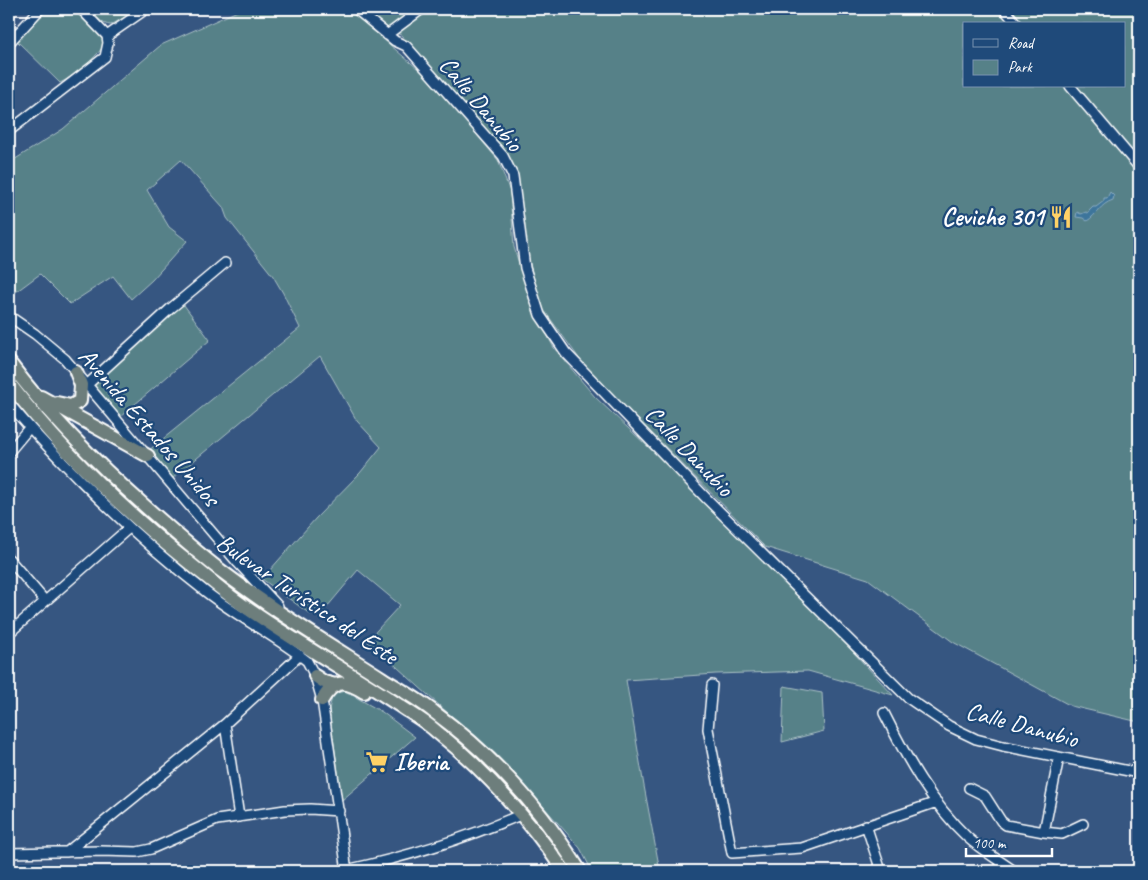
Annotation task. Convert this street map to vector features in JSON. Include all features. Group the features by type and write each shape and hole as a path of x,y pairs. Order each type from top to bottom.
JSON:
{"highway":[{"name":"Bulevar Turístico del Este","path":"9,362 31,392 101,467 223,573 290,619 433,711 459,731 508,777 528,800 580,871"},
{"path":"52,402 71,406 80,401 81,385 76,372"},
{"name":"Bulevar Turístico del Este","path":"9,383 51,434 93,479 154,534 240,604 303,646 368,685 436,731 467,757 497,787 551,852 564,871"},
{"path":"31,392 148,456"},
{"path":"315,676 324,682 336,685 352,684 434,736 475,774 497,787"},
{"path":"322,700 329,688 336,685"}],"street":[{"path":"9,42 40,9"},
{"path":"9,131 104,57 108,43 107,36 81,9"},
{"path":"107,36 146,9"},
{"name":"Calle Danubio","path":"356,9 394,41 406,46 503,156 513,176 525,268 540,315 566,353 708,500 908,698 949,726 976,739 1139,773"},
{"path":"387,35 422,9"},
{"path":"1004,9 1015,22"},
{"path":"1072,88 1139,167"},
{"path":"88,384 170,309 225,263"},
{"name":"Avenida Estados Unidos","path":"9,316 53,348 88,384 238,563 290,619"},
{"path":"9,402 29,428 129,528 165,560 208,594 307,661 315,676 322,700 347,871 431,849 520,815"},
{"path":"9,452 29,428"},
{"path":"9,633 129,528"},
{"path":"9,559 45,601"},
{"path":"67,852 225,724 300,655"},
{"path":"712,685 708,730 732,853 802,848 937,802"},
{"path":"884,713 904,754 937,802 968,837 1014,871"},
{"path":"225,724 239,817"},
{"path":"1044,832 1059,757"},
{"path":"969,788 985,796 1001,821 1006,825 1062,834 1083,824"},
{"path":"9,852 137,852 151,849 217,820 298,809 339,811"},
{"path":"866,825 881,871"}],"green space":[{"path":"48,9 77,9 103,40 103,47 94,57 78,72 60,83 17,41"},
{"path":"89,9 129,9 132,13 111,25 107,25 101,22"},
{"path":"242,9 348,9 431,80 498,160 510,192 514,247 530,302 554,348 595,397 762,554 893,695 808,671 716,674 626,680 660,871 592,871 580,848 513,772 367,641 400,605 358,570 322,613 310,614 262,579 316,518 360,473 381,447 357,421 320,356 173,478 148,451 300,328 273,276 227,218 223,207 181,160 147,190 169,227 187,241 152,280 131,299 113,276 70,304 40,274 9,297 9,163 63,129 161,45"},
{"path":"362,9 1139,9 1139,722 1071,706 953,642 868,579 765,547 584,365 541,306 530,264 510,160 401,35 390,31"},
{"path":"184,305 210,340 120,417 93,384 176,308"},
{"path":"784,686 822,693 824,731 782,742"},
{"path":"345,691 382,712 415,737 342,800 329,709 333,694"}],"water":[{"path":"1110,192 1114,196 1113,200 1105,204 1090,219 1087,221 1076,217 1077,212 1081,214 1088,213 1093,207 1104,201 1104,198 1107,198"}],"place":[{"name":"Ceviche 301","path":"1061,217"},
{"name":"Iberia","path":"377,762"}]}
